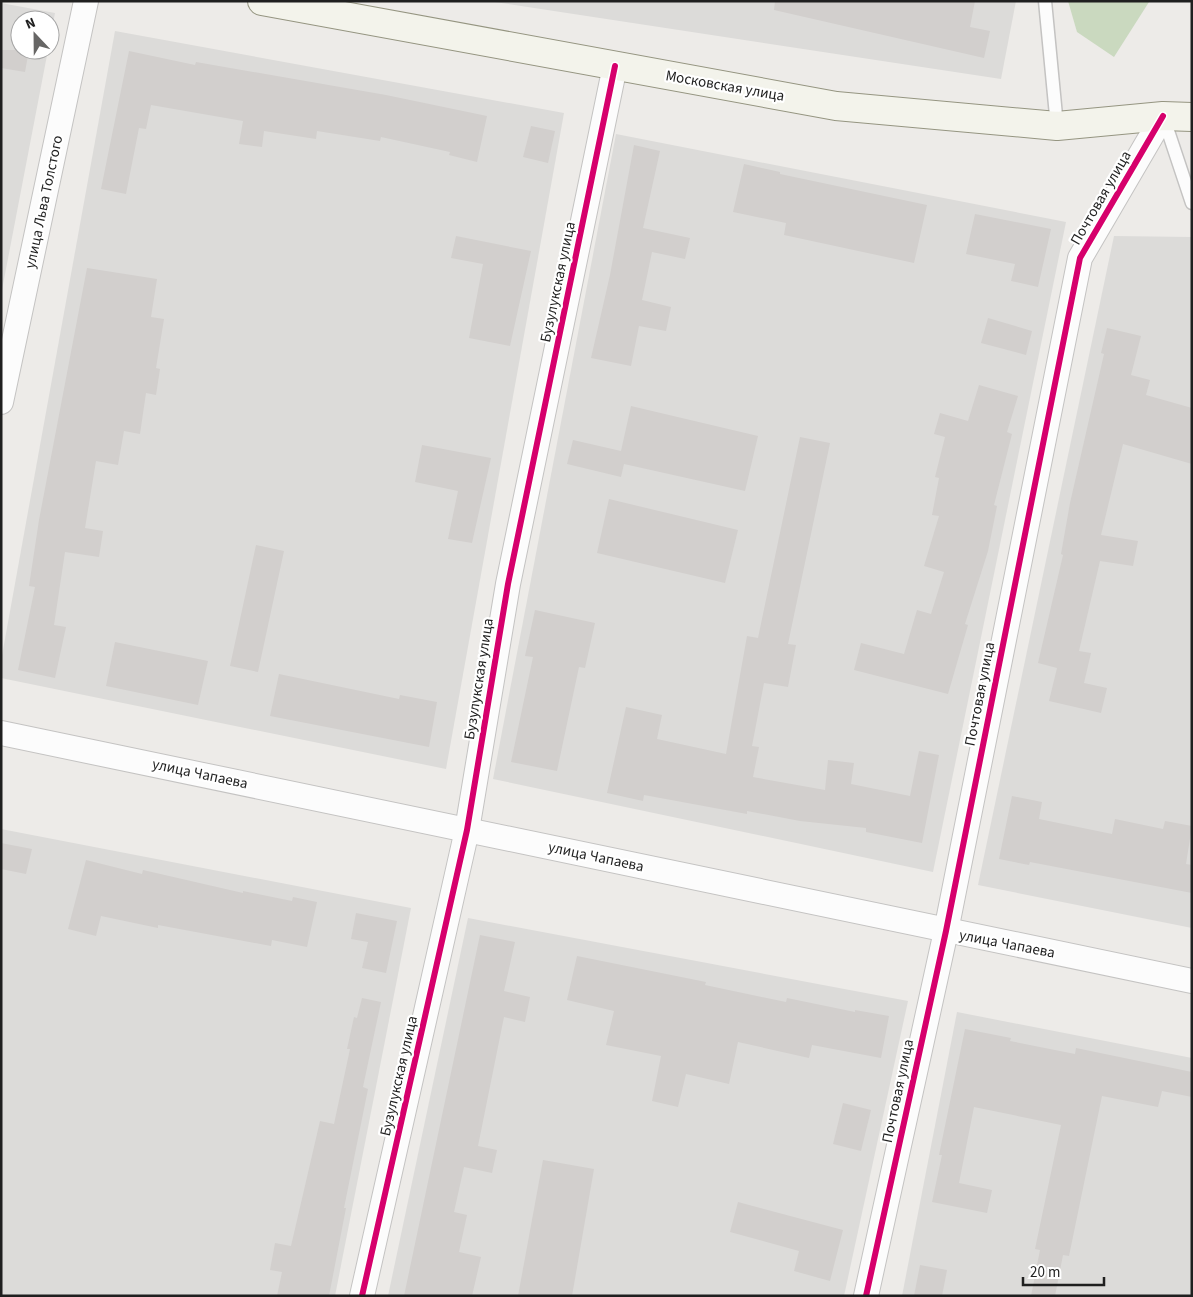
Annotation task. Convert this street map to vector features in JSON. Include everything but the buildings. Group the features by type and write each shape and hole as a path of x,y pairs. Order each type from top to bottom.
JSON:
{"street":[{"name":"улица Льва Толстого","path":"1,402 86,1"},
{"name":"Московская улица","path":"262,1 836,106 1057,126 1163,116 1192,117"},
{"name":"Бузулукская улица","path":"362,1296 467,830 508,584 615,66"},
{"name":"Почтовая улица","path":"866,1296 946,931 1080,258 1163,116"},
{"name":"улица Чапаева","path":"1,733 1192,981"}],"lane":[{"path":"1045,1 1057,126"},
{"path":"1163,116 1192,203"}],"shaded area":[{"path":"488,1 1016,1 1001,79"},
{"path":"1,3 39,10 10,10 10,60 46,60 1,295"},
{"path":"115,31 564,113 446,769 1,678 1,661"},
{"path":"616,134 1066,222 933,872 493,779"},
{"path":"1114,236 1192,237 1192,928 978,885"},
{"path":"1,829 411,908 335,1296 1,1296"},
{"path":"468,918 908,1001 844,1296 388,1296"},
{"path":"957,1012 1192,1058 1192,1296 902,1296"}],"green space":[{"path":"1068,1 1149,2 1114,57 1077,32"}],"cycle path":[{"path":"362,1296 467,830 508,584 615,66"},
{"path":"866,1296 946,931 1080,258 1163,116"}]}
